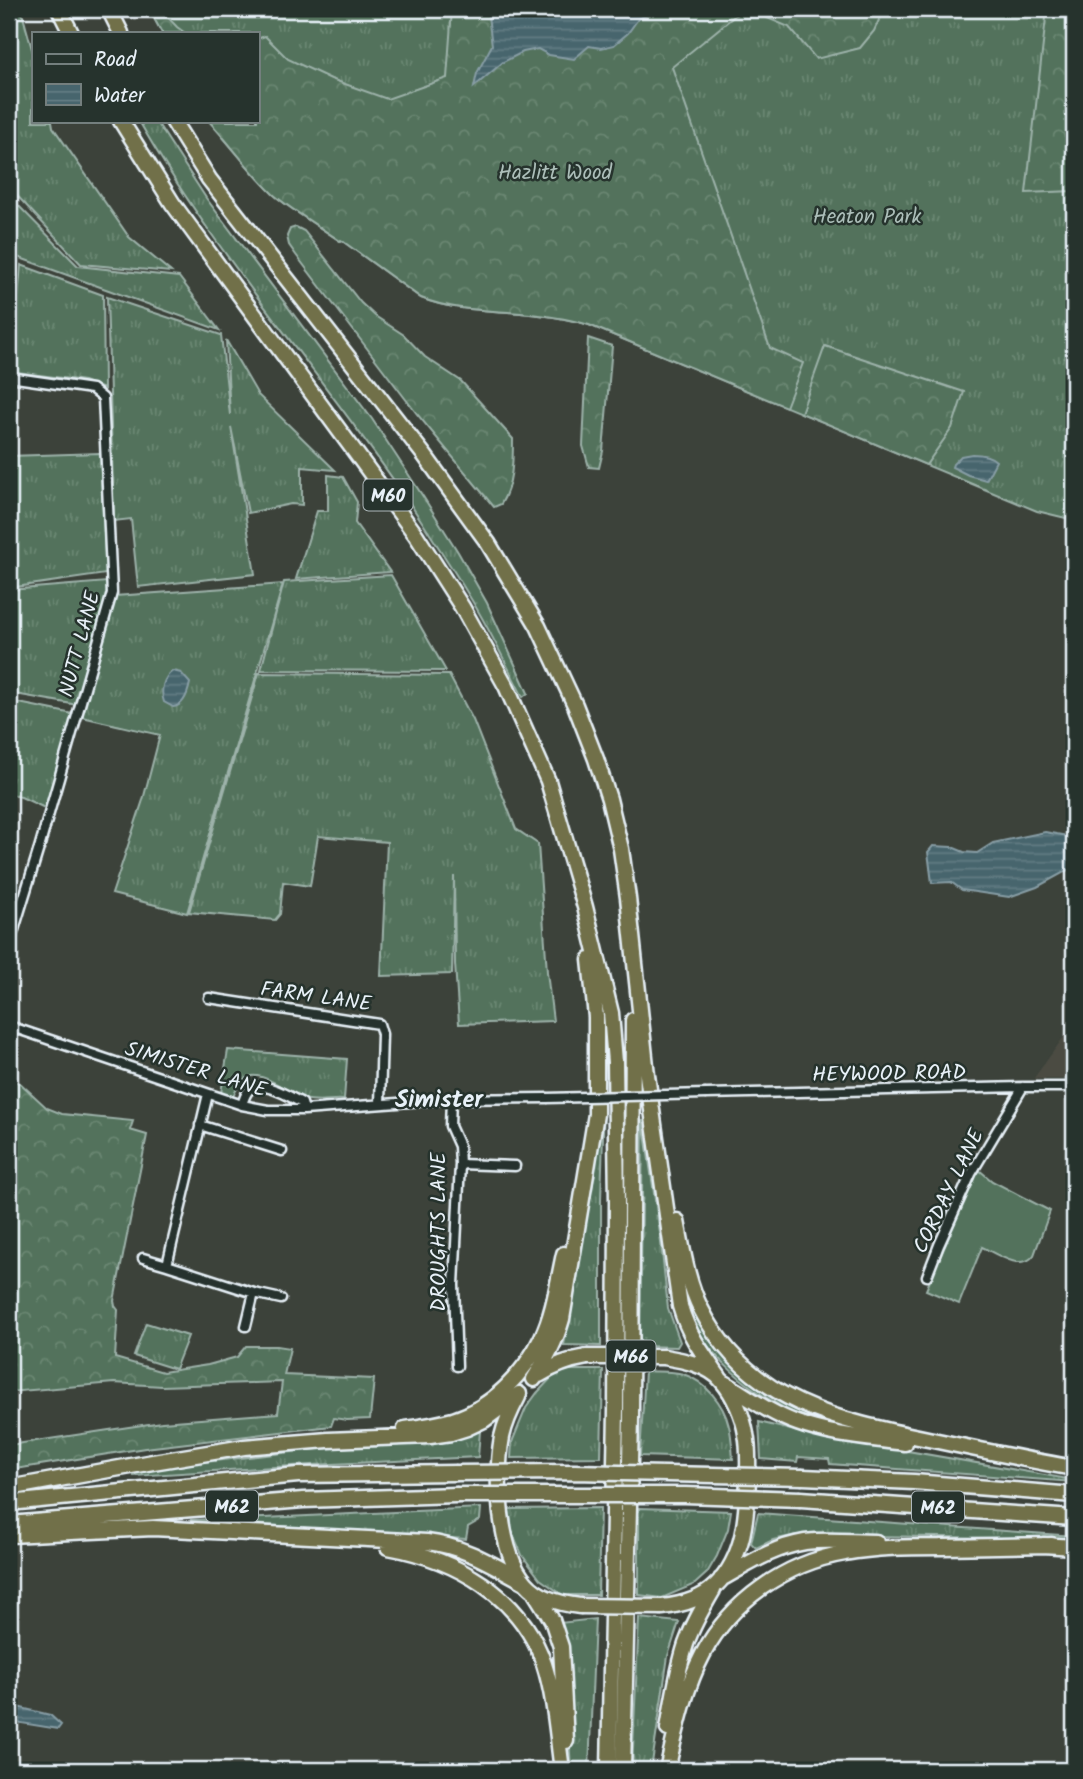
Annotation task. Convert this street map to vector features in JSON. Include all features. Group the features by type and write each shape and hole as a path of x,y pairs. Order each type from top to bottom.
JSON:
{"highway":[{"path":"59,9 70,32"},
{"path":"109,9 120,32"},
{"name":"M60","path":"122,122 173,204 416,535 462,607 506,686 548,781 585,907 611,1013"},
{"name":"M60","path":"174,122 209,179 425,456 488,544 538,626 575,705 596,759 621,849 634,942"},
{"path":"9,1488 244,1447 451,1433 467,1429 484,1420 519,1394 534,1378 557,1338 596,1114 596,1017 585,907"},
{"path":"634,942 652,1111 680,1306 686,1326 697,1346 738,1408 746,1431 748,1450 744,1528 737,1553 698,1614 687,1643 675,1686 665,1770"},
{"name":"M66","path":"623,1770 632,1325 634,942"},
{"name":"M66","path":"609,1770 617,1217 616,1076 611,1013"},
{"path":"652,1111 691,1285 711,1326 743,1366 782,1394 821,1412 855,1423 1074,1468"},
{"path":"328,1440 421,1427 453,1419 485,1404 513,1380 543,1336 588,1169"},
{"path":"534,1378 567,1360 587,1357 664,1357 692,1363 773,1413 798,1424 834,1434 1011,1457"},
{"path":"519,1394 502,1437 500,1504 506,1540 513,1561 552,1620 561,1647 568,1770"},
{"name":"M62","path":"9,1503 298,1475 574,1472 914,1482 1074,1495"},
{"name":"M62","path":"9,1524 303,1500 456,1495 659,1495 801,1499 1074,1518"},
{"path":"9,1535 153,1528 444,1544 474,1555 557,1602 580,1606 662,1607 687,1602 772,1551 806,1542 1074,1547"},
{"path":"325,1536 402,1550 439,1561 476,1578 508,1605 521,1621 544,1662 552,1693 562,1770"},
{"path":"665,1770 690,1682 703,1654 735,1609 771,1581 796,1567 845,1553 899,1548 1052,1545"}],"street":[{"name":"NUTT LANE","path":"9,377 92,389 103,398 113,593 9,946"},
{"name":"FARM LANE","path":"209,998 379,1024 382,1034 380,1104"},
{"name":"SIMISTER LANE","path":"9,1026 208,1094 268,1110 303,1110 451,1099 547,1098"},
{"path":"242,1105 246,1094 259,1085 302,1103 303,1110"},
{"name":"CORDAY LANE","path":"927,1276 971,1174 1023,1087"},
{"name":"HEYWOOD ROAD","path":"547,1098 1074,1087"},
{"path":"167,1265 208,1094"},
{"name":"DROUGHTS LANE","path":"451,1099 450,1126 459,1146 460,1164 454,1285 457,1366"},
{"path":"200,1125 282,1151"},
{"path":"460,1164 515,1166"},
{"path":"143,1258 281,1299"},
{"path":"246,1326 254,1293"}],"shaded area":[{"path":"1074,1023 1074,1079 1034,1078"}],"green space":[{"path":"9,9 21,9 32,49 32,122 52,122 129,237 171,272 81,264 9,187"},
{"name":"Heaton Park","path":"149,9 1074,9 1074,520 1037,511 589,325 549,316 453,307 421,298 280,200 256,177 210,122 259,122 259,32 161,32"},
{"path":"149,9 160,9 184,32 161,32"},
{"name":"Hazlitt Wood","path":"452,9 743,9 672,67 770,348 803,363 786,407 589,325 549,316 453,307 421,298 280,200 256,177 210,122 259,122 259,38 265,36 288,59 331,79 387,99 447,78"},
{"path":"746,9 884,9 874,31 860,48 816,59 789,27"},
{"path":"1047,9 1074,9 1074,191 1026,193"},
{"path":"140,122 157,122 206,198 372,419 458,552 487,603 528,693 523,697 478,611 411,505 236,268 169,172"},
{"path":"9,196 78,266 179,277 219,330 9,254"},
{"path":"296,227 304,231 361,303 404,335 425,357 461,381 513,439 510,480 501,504 494,507 417,414 296,255 287,236 290,229"},
{"path":"21,265 103,295 104,389 84,381 9,371"},
{"path":"107,297 221,335 230,415 226,340 258,395 335,470 302,467 302,505 291,504 248,513 231,427 255,574 138,587 131,519 114,521"},
{"path":"588,338 612,346 603,451 599,468 589,467 583,446"},
{"path":"825,346 964,392 952,428 926,465 801,413"},
{"path":"100,453 106,574 9,588 13,554 9,553 9,456"},
{"path":"328,475 343,477 357,502 355,523 390,572 296,579 317,511 328,511"},
{"path":"391,575 446,671 261,670 284,582"},
{"path":"107,582 106,603 78,705 9,693 9,590"},
{"path":"283,584 187,913 112,894 143,800 160,735 82,717 115,596"},
{"path":"259,673 449,675 473,720 516,829 538,844 553,1021 459,1024 454,876 452,974 381,976 387,842 318,836 310,886 283,882 280,914 275,920 189,912"},
{"path":"9,701 73,714 45,808 9,794"},
{"path":"228,1050 347,1059 344,1100 304,1099 258,1076 241,1081 233,1096 221,1093"},
{"path":"9,1080 20,1083 47,1108 62,1114 133,1121 130,1130 147,1135 114,1301 118,1310 115,1358 163,1372 237,1357 246,1346 290,1348 284,1375 374,1379 370,1419 334,1418 331,1426 145,1448 9,1470 9,1445 162,1422 278,1413 282,1382 162,1386 114,1383 9,1392"},
{"path":"604,1105 601,1346 564,1345 594,1177 601,1106"},
{"path":"643,1120 668,1308 680,1342 677,1347 640,1346"},
{"path":"978,1169 992,1181 1050,1211 1034,1255 1029,1260 1016,1262 982,1247 959,1304 926,1290"},
{"path":"687,1296 714,1344 741,1374 773,1397 809,1413 847,1425 845,1429 787,1409 767,1398 730,1370 700,1335"},
{"path":"146,1323 188,1336 175,1369 134,1356"},
{"path":"567,1370 603,1370 601,1457 511,1458 512,1442 526,1408 553,1376"},
{"path":"645,1371 683,1374 699,1382 712,1394 726,1418 731,1434 733,1459 640,1456"},
{"path":"759,1422 799,1432 1074,1482 830,1464 829,1459 798,1457 797,1462 761,1459"},
{"path":"480,1431 478,1457 134,1476 134,1470 318,1449 446,1441"},
{"path":"481,1508 480,1520 468,1527 466,1539 190,1520 264,1518"},
{"path":"600,1508 598,1595 563,1595 540,1579 522,1555 513,1534 509,1509"},
{"path":"639,1508 731,1511 728,1529 717,1556 707,1573 695,1584 662,1598 639,1595"},
{"path":"758,1513 1074,1536 1074,1539 796,1535 773,1540 756,1548 751,1543"},
{"path":"639,1618 679,1622 668,1656 651,1770 632,1770"},
{"path":"595,1619 589,1770 571,1770 563,1635 559,1623"}],"water":[{"path":"487,9 660,9 638,19 628,33 614,45 601,48 589,46 574,59 549,55 538,49 523,52 503,62 474,87 477,73 492,45"},
{"path":"961,456 988,456 996,461 986,480 952,467"},
{"path":"173,671 181,673 190,683 183,702 173,707 164,702 162,693 165,681"},
{"path":"1045,832 1068,836 1070,869 1037,887 1009,897 962,890 951,882 932,883 928,852 933,846 977,853 993,843"},
{"path":"9,1705 50,1715 61,1725 58,1729 9,1721"}],"district":[{"name":"Simister","path":"439,1099"}]}
